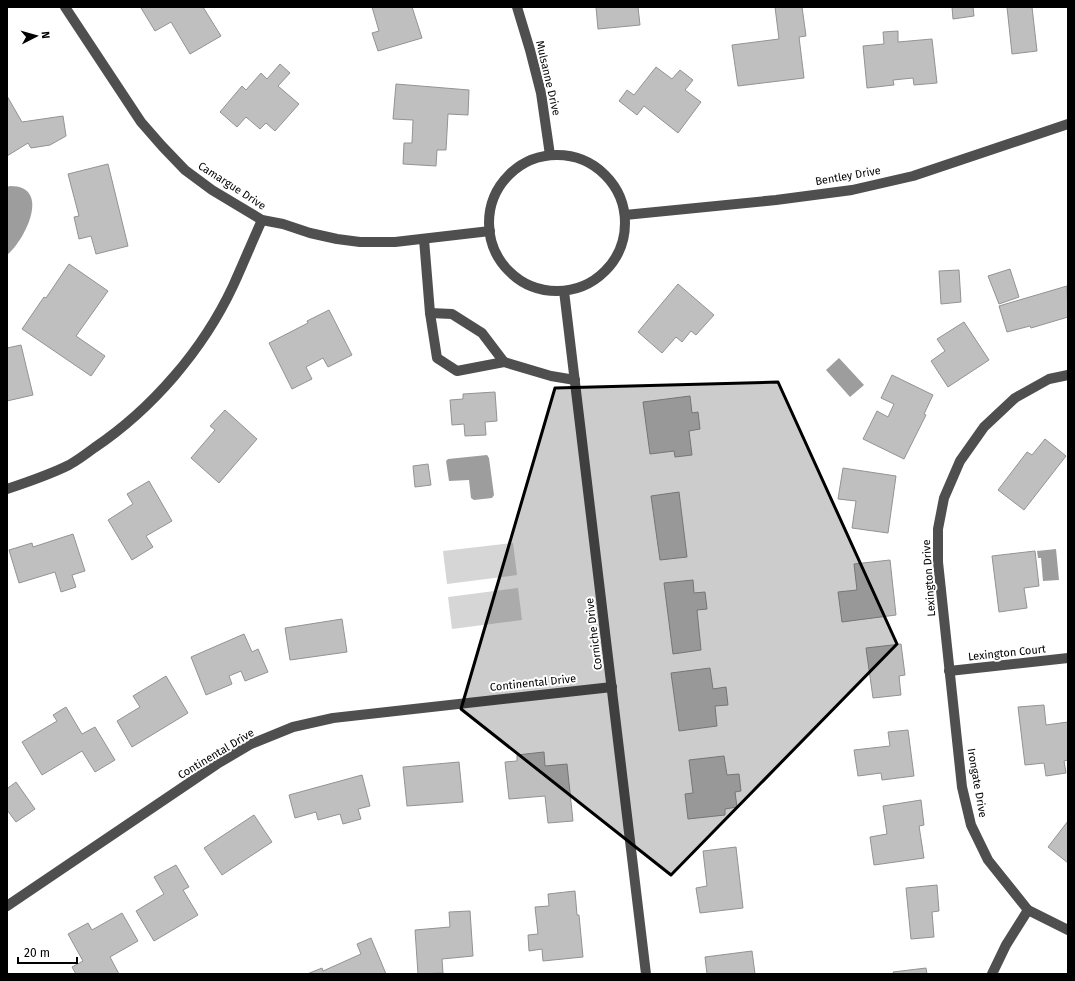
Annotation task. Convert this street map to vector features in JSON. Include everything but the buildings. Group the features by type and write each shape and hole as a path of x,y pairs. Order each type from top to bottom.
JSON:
{"street":[{"name":"Camargue Drive","path":"65,7 141,122 162,146 185,170 212,190 262,220 283,224 337,239 360,242 395,242 490,231"},
{"name":"Mulsanne Drive","path":"517,7 541,93 550,155"},
{"name":"Bentley Drive","path":"625,215 776,200 852,190 913,176 1068,124"},
{"path":"550,155 572,156 583,159 601,170 613,184 621,200 625,215 625,228 622,246 614,262 602,274 583,286 564,291 553,291 534,287 516,277 504,265 492,244 489,222 491,206 497,190 509,174 520,165 538,157 550,155"},
{"path":"7,489 32,481 70,464 116,434 154,399 186,361 212,324 233,287 262,220"},
{"path":"424,239 430,313 437,358 457,371 504,362 551,376 575,380"},
{"name":"Corniche Drive","path":"564,291 646,974"},
{"path":"430,313 452,314 482,333 504,362"},
{"name":"Lexington Drive","path":"949,671 938,562 938,529 944,498 960,461 984,428 1015,398 1049,379 1068,375"},
{"name":"Lexington Court","path":"949,671 1068,658"},
{"name":"Irongate Drive","path":"949,671 962,787 972,825 988,860 1028,910 1068,930"},
{"name":"Continental Drive","path":"7,906 217,764 251,744 293,727 333,718 612,687"},
{"path":"992,974 1006,945 1028,910"}],"highlighted area":[{"path":"778,382 897,644 671,875 461,709 555,388"}],"shaded area":[{"path":"7,187 23,188 30,195 32,204 31,215 27,227 14,248 7,255"},
{"path":"839,358 864,385 850,397 826,370"},
{"path":"487,455 489,458 494,495 492,498 474,500 471,498 469,480 449,481 446,461 448,459"},
{"path":"513,543 517,575 447,584 443,551"},
{"path":"1056,549 1059,580 1043,581 1041,558 1038,558 1037,551"},
{"path":"518,588 522,620 452,629 448,597"}]}
